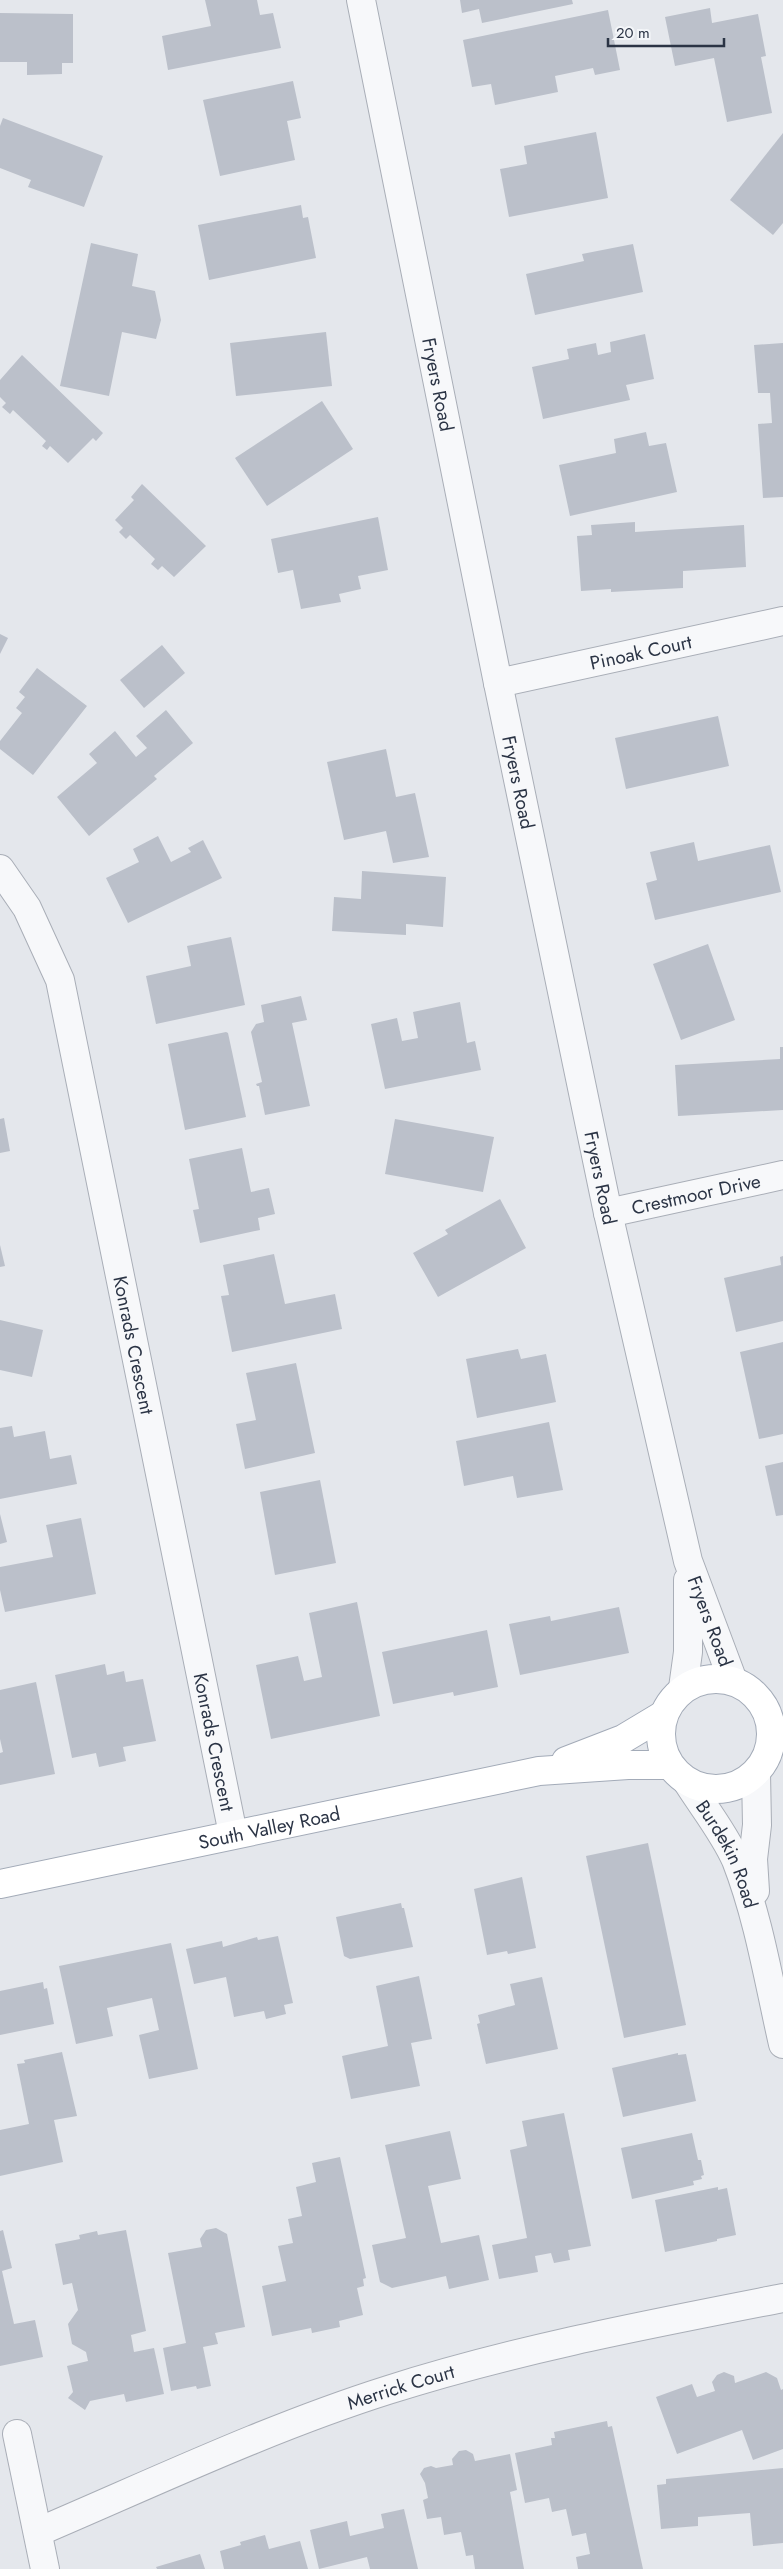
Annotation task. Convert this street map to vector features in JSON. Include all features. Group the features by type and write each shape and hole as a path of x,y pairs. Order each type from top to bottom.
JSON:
{"main road":[{"path":"744,1687 764,1708 770,1722 769,1757 741,1784 723,1789 705,1789 679,1774 662,1750 660,1732 663,1715 671,1700 683,1688 699,1680 716,1678 783,1698"},
{"name":"South Valley Road","path":"539,1771 623,1739 663,1715"},
{"name":"South Valley Road","path":"0,1884 539,1771 628,1765 679,1774"}],"street":[{"name":"Fryers Road","path":"361,0 498,683 608,1213 688,1561 744,1687"},
{"name":"Pinoak Court","path":"498,683 783,621"},
{"name":"Konrads Crescent","path":"0,869 27,908 60,980 233,1834"},
{"name":"Crestmoor Drive","path":"608,1213 783,1175"},
{"name":"Fryers Road","path":"683,1688 688,1652 688,1561"},
{"name":"Burdekin Road","path":"758,1932 753,1859 769,1757"},
{"name":"Burdekin Road","path":"679,1774 722,1834 736,1860 758,1932 783,2044"},
{"name":"Merrick Court","path":"38,2532 304,2420 388,2390 496,2359 629,2328 783,2298"},
{"path":"17,2434 46,2569"}],"building":[{"path":"205,0 257,0 260,15 273,13 281,48 168,70 162,36 211,26"},
{"path":"460,0 572,0 573,4 482,23 479,9 462,13"},
{"path":"710,8 712,23 758,14 766,56 761,57 772,113 727,122 714,58 675,66 665,17"},
{"path":"608,10 620,70 595,75 593,68 555,76 558,92 495,105 491,84 472,87 463,40"},
{"path":"0,13 73,14 73,63 62,63 62,74 27,75 27,62 0,62"},
{"path":"293,81 301,118 287,121 295,160 220,176 203,100"},
{"path":"3,118 103,156 84,207 28,187 31,180 0,168 0,126"},
{"path":"596,132 608,198 509,217 500,169 527,164 524,146"},
{"path":"783,133 783,223 773,235 730,200"},
{"path":"301,205 303,218 308,217 316,258 209,280 198,225"},
{"path":"91,243 138,254 132,286 155,291 161,320 156,339 122,332 109,396 60,386"},
{"path":"633,244 643,292 535,315 526,274 584,261 582,254"},
{"path":"326,332 332,386 236,396 230,343"},
{"path":"645,334 654,379 626,385 630,400 543,419 532,367 569,359 567,349 596,343 598,355 611,352 610,342"},
{"path":"783,343 783,497 763,498 758,424 772,423 770,393 758,393 754,345"},
{"path":"22,355 103,433 96,441 93,438 68,463 50,446 47,450 42,446 46,441 13,410 10,414 2,407 6,403 0,397 0,380"},
{"path":"322,401 353,449 267,506 235,458"},
{"path":"646,432 649,446 666,443 677,492 570,516 559,465 616,453 614,439"},
{"path":"142,484 206,546 174,577 162,566 158,570 151,564 155,559 130,535 126,539 119,532 123,528 115,520 134,500 131,497"},
{"path":"378,517 388,570 358,576 361,589 339,594 341,602 301,609 293,570 278,573 271,539"},
{"path":"635,522 635,532 744,525 746,567 683,571 683,588 611,592 611,589 581,591 577,536 592,535 591,525"},
{"path":"0,634 8,638 0,654"},
{"path":"162,645 185,673 144,708 120,680"},
{"path":"37,668 87,706 33,775 0,749 0,741 22,713 16,708 25,697 19,692"},
{"path":"166,710 193,743 154,776 157,779 89,836 57,797 97,763 89,754 115,731 136,757 147,748 136,736"},
{"path":"718,716 729,766 626,789 615,738"},
{"path":"386,749 396,797 415,793 429,857 393,863 386,831 344,840 327,762"},
{"path":"158,836 171,862 191,852 188,848 203,840 222,878 128,923 106,878 139,862 133,849"},
{"path":"694,842 698,861 770,845 781,892 655,920 646,883 657,880 650,852"},
{"path":"362,871 446,877 443,927 406,924 406,935 332,931 334,897 361,899"},
{"path":"231,937 245,1005 156,1024 146,976 191,966 187,946"},
{"path":"708,944 735,1020 681,1040 653,964"},
{"path":"301,996 307,1020 292,1023 310,1106 265,1115 259,1086 256,1084 262,1082 251,1032 256,1024 264,1022 261,1005"},
{"path":"460,1002 467,1043 475,1041 481,1070 385,1089 371,1024 397,1018 402,1041 418,1038 413,1012"},
{"path":"228,1033 246,1117 185,1130 168,1044"},
{"path":"780,1047 783,1047 783,1110 678,1116 675,1065 780,1059"},
{"path":"4,1118 10,1151 0,1153 0,1119"},
{"path":"395,1119 494,1137 483,1192 385,1174"},
{"path":"242,1148 251,1192 269,1188 275,1214 258,1218 260,1230 200,1243 193,1210 199,1209 189,1159"},
{"path":"500,1199 526,1248 438,1297 413,1253 448,1234 445,1230"},
{"path":"0,1245 5,1266 0,1267"},
{"path":"274,1254 285,1304 335,1294 342,1329 232,1352 221,1296 229,1295 223,1265"},
{"path":"783,1256 783,1321 736,1332 724,1278 781,1265 780,1257"},
{"path":"0,1320 43,1330 32,1377 0,1370"},
{"path":"783,1342 783,1434 759,1439 740,1352"},
{"path":"518,1349 521,1359 546,1354 556,1402 477,1418 466,1359"},
{"path":"296,1363 315,1453 245,1469 236,1424 256,1420 246,1373"},
{"path":"549,1422 563,1490 517,1498 513,1476 464,1486 456,1441"},
{"path":"12,1426 14,1437 45,1431 50,1459 71,1455 77,1484 0,1499 0,1428"},
{"path":"783,1462 783,1515 776,1516 765,1466"},
{"path":"320,1480 336,1563 275,1575 260,1492"},
{"path":"0,1514 7,1542 0,1544"},
{"path":"81,1518 96,1594 5,1612 0,1590 0,1567 53,1557 46,1525"},
{"path":"357,1602 380,1716 271,1739 256,1665 298,1656 304,1681 322,1677 309,1613"},
{"path":"619,1607 629,1653 520,1675 509,1624 550,1616 551,1621"},
{"path":"487,1630 498,1687 454,1696 453,1692 393,1704 382,1652"},
{"path":"105,1664 107,1675 124,1671 126,1682 143,1679 156,1741 123,1747 126,1761 99,1767 96,1753 72,1758 55,1675"},
{"path":"36,1682 55,1774 0,1785 0,1753 3,1752 0,1739 0,1690"},
{"path":"648,1843 686,2025 624,2038 586,1856"},
{"path":"522,1877 536,1948 508,1954 507,1951 487,1955 474,1889"},
{"path":"401,1903 402,1908 404,1908 413,1947 350,1959 344,1956 336,1917"},
{"path":"278,1936 293,2003 284,2005 286,2014 266,2019 264,2011 234,2017 226,1977 194,1984 186,1949 222,1941 223,1947 257,1937 258,1940"},
{"path":"171,1943 198,2069 149,2079 139,2035 159,2030 152,1998 107,2008 113,2036 76,2044 59,1966"},
{"path":"419,1976 432,2039 411,2043 420,2086 351,2099 342,2056 388,2046 376,1986"},
{"path":"542,1977 558,2049 486,2064 477,2024 480,2023 478,2015 515,2005 510,1984"},
{"path":"43,1982 44,1989 47,1988 54,2024 0,2035 0,1991"},
{"path":"62,2052 77,2116 54,2120 63,2162 0,2176 0,2130 29,2124 17,2064 25,2063 24,2060"},
{"path":"678,2053 678,2055 686,2054 696,2101 623,2117 612,2068"},
{"path":"564,2113 591,2246 568,2250 570,2260 554,2263 551,2253 535,2256 538,2272 499,2279 492,2245 527,2238 510,2150 527,2146 522,2121"},
{"path":"450,2131 461,2179 428,2186 441,2243 479,2235 489,2280 449,2289 446,2276 392,2288 380,2282 372,2245 406,2238 385,2145"},
{"path":"692,2133 698,2160 701,2160 704,2175 701,2176 702,2179 693,2181 694,2185 632,2199 621,2148"},
{"path":"340,2157 366,2278 363,2279 364,2286 357,2288 363,2315 339,2321 340,2327 312,2333 311,2328 272,2336 262,2286 286,2281 278,2246 293,2243 288,2219 302,2216 296,2187 316,2182 312,2163"},
{"path":"718,2187 718,2190 727,2188 736,2235 665,2252 655,2200"},
{"path":"216,2228 227,2234 245,2327 215,2333 218,2344 203,2347 211,2386 197,2389 196,2386 171,2391 163,2348 186,2343 168,2253 202,2247 200,2239 206,2230"},
{"path":"3,2230 12,2268 2,2271 14,2324 35,2320 43,2357 0,2366 0,2231"},
{"path":"126,2230 146,2331 131,2335 134,2352 154,2348 164,2394 126,2402 124,2394 90,2401 85,2410 68,2398 73,2392 67,2366 88,2361 86,2352 72,2344 68,2324 78,2310 72,2283 63,2285 55,2244 80,2239 79,2235 97,2231 98,2235"},
{"path":"724,2372 734,2376 735,2383 766,2372 777,2378 781,2390 783,2389 783,2449 753,2460 742,2430 677,2454 656,2397 692,2384 697,2397 715,2391 712,2382 717,2375"},
{"path":"607,2421 608,2427 612,2426 643,2569 578,2569 576,2557 590,2554 586,2533 572,2536 566,2509 552,2512 549,2498 525,2503 515,2453 552,2445 551,2438 555,2438 554,2432"},
{"path":"466,2450 473,2454 475,2461 510,2454 517,2490 510,2492 524,2569 475,2569 473,2555 466,2556 461,2532 444,2535 441,2517 427,2519 423,2500 428,2498 425,2483 420,2474 424,2468 431,2466 436,2468 453,2465 452,2459 459,2451"},
{"path":"783,2468 783,2543 753,2546 750,2513 698,2517 698,2526 661,2529 657,2485 666,2484 666,2479"},
{"path":"404,2509 418,2569 370,2569 367,2557 319,2569 310,2530 347,2521 350,2536 384,2528 381,2514"},
{"path":"265,2535 269,2549 300,2541 308,2569 224,2569 220,2551 241,2545 240,2542"},
{"path":"200,2554 205,2569 157,2569 156,2567"}]}
